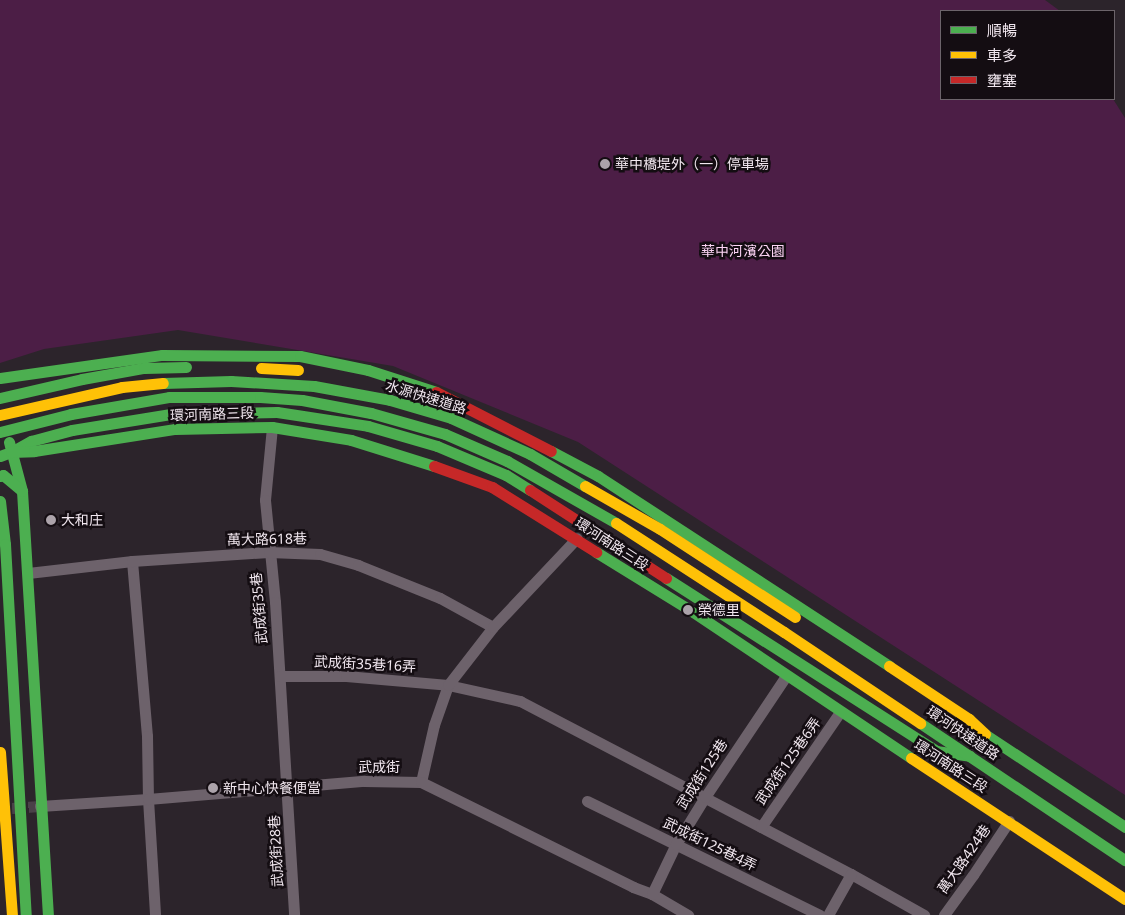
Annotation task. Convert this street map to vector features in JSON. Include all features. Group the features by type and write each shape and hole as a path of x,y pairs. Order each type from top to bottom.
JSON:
{"main road":[{"path":"48,915 22,491 6,454 10,403 2,377 162,355 300,356 368,370 437,392 598,476 970,719 985,734"},
{"path":"0,398 82,379 144,368 244,368 308,371"},
{"name":"水源快速道路","path":"0,415 122,387 188,381 231,381 314,386 390,400 451,418 530,454 660,529 794,618"},
{"path":"375,384 408,393 451,418"},
{"name":"環河快速道路","path":"0,432 120,404 169,397 208,395 302,400 379,415 445,434 506,461 566,493 644,540 1125,860"},
{"path":"6,454 31,440 72,430 171,414 223,412 277,412 350,423 368,426 436,446 506,475 936,751 970,756"},
{"name":"環河南路三段","path":"6,454 34,452 175,429 272,427 351,440 427,463 492,487 577,538 693,612 840,712 1009,820 1125,899"},
{"path":"0,476 3,475 22,491"},
{"path":"0,500 5,544 26,915"},
{"name":"環河快速道路","path":"794,618 985,734 1125,827"},
{"path":"0,752 12,915"}],"street":[{"name":"武成街35巷","path":"272,427 265,500 287,786"},
{"path":"421,782 434,725 448,685 493,627 577,538"},
{"name":"萬大路618巷","path":"28,573 132,561 269,552 320,554 358,565 440,598 493,627"},
{"path":"132,561 147,736 148,799 156,915"},
{"name":"武成街35巷16弄","path":"280,676 346,676 448,685 520,701 599,742"},
{"name":"武成街125巷","path":"652,894 676,844 704,797 786,676"},
{"name":"武成街125巷6弄","path":"761,827 840,712"},
{"name":"武成街125巷6弄","path":"599,742 851,874 924,915"},
{"name":"武成街","path":"40,806 148,799 364,780 421,782 633,888 652,894 688,915"},
{"name":"武成街28巷","path":"287,786 294,915"},
{"name":"武成街125巷4弄","path":"588,801 820,915"},
{"name":"萬大路424巷","path":"944,915 1009,820"},
{"path":"828,915 851,874"}],"green space":[{"name":"華中河濱公園","path":"0,0 1045,0 1059,10 940,10 940,100 1114,100 1125,118 1125,795 578,442 393,366 178,330 44,349 0,363"}],"tunnel":[{"path":"12,808 40,806"}],"traffic: fast":[{"path":"0,378 162,355 300,356 368,370 436,392"},
{"path":"0,398 82,379 144,368 186,367"},
{"path":"163,383 231,381 314,386 390,400 451,418 530,454 585,486"},
{"path":"0,432 71,414 169,397 260,397 302,400 371,413 445,434 507,461 616,523"},
{"path":"11,452 31,441 72,430 171,414 277,412 368,426 437,446 506,475 530,490"},
{"path":"0,456 11,452 34,451 175,429 272,427 351,440 434,466"},
{"path":"9,442 22,491 48,915"},
{"path":"551,451 598,476 889,666"},
{"path":"0,476 3,475 22,491"},
{"path":"0,501 5,544 26,915"},
{"path":"596,552 693,612 911,758"},
{"path":"666,578 936,751 970,756"},
{"path":"920,723 1125,860"},
{"path":"974,727 1125,827"}],"traffic: slow":[{"path":"261,368 298,370"},
{"path":"0,415 122,387 163,383"},
{"path":"585,486 660,529 795,617"},
{"path":"616,523 784,632"},
{"path":"784,632 920,723"},
{"path":"889,666 969,719 985,734"},
{"path":"0,752 12,915"},
{"path":"911,758 1125,899"}],"traffic: jam":[{"path":"436,392 551,451"},
{"path":"434,466 492,487 596,552"},
{"path":"530,490 666,578"}],"place":[{"name":"華中橋堤外（一）停車場","path":"605,164"},
{"name":"大和庄","path":"51,520"},
{"name":"榮德里","path":"688,610"},
{"name":"新中心快餐便當","path":"213,788"}]}
